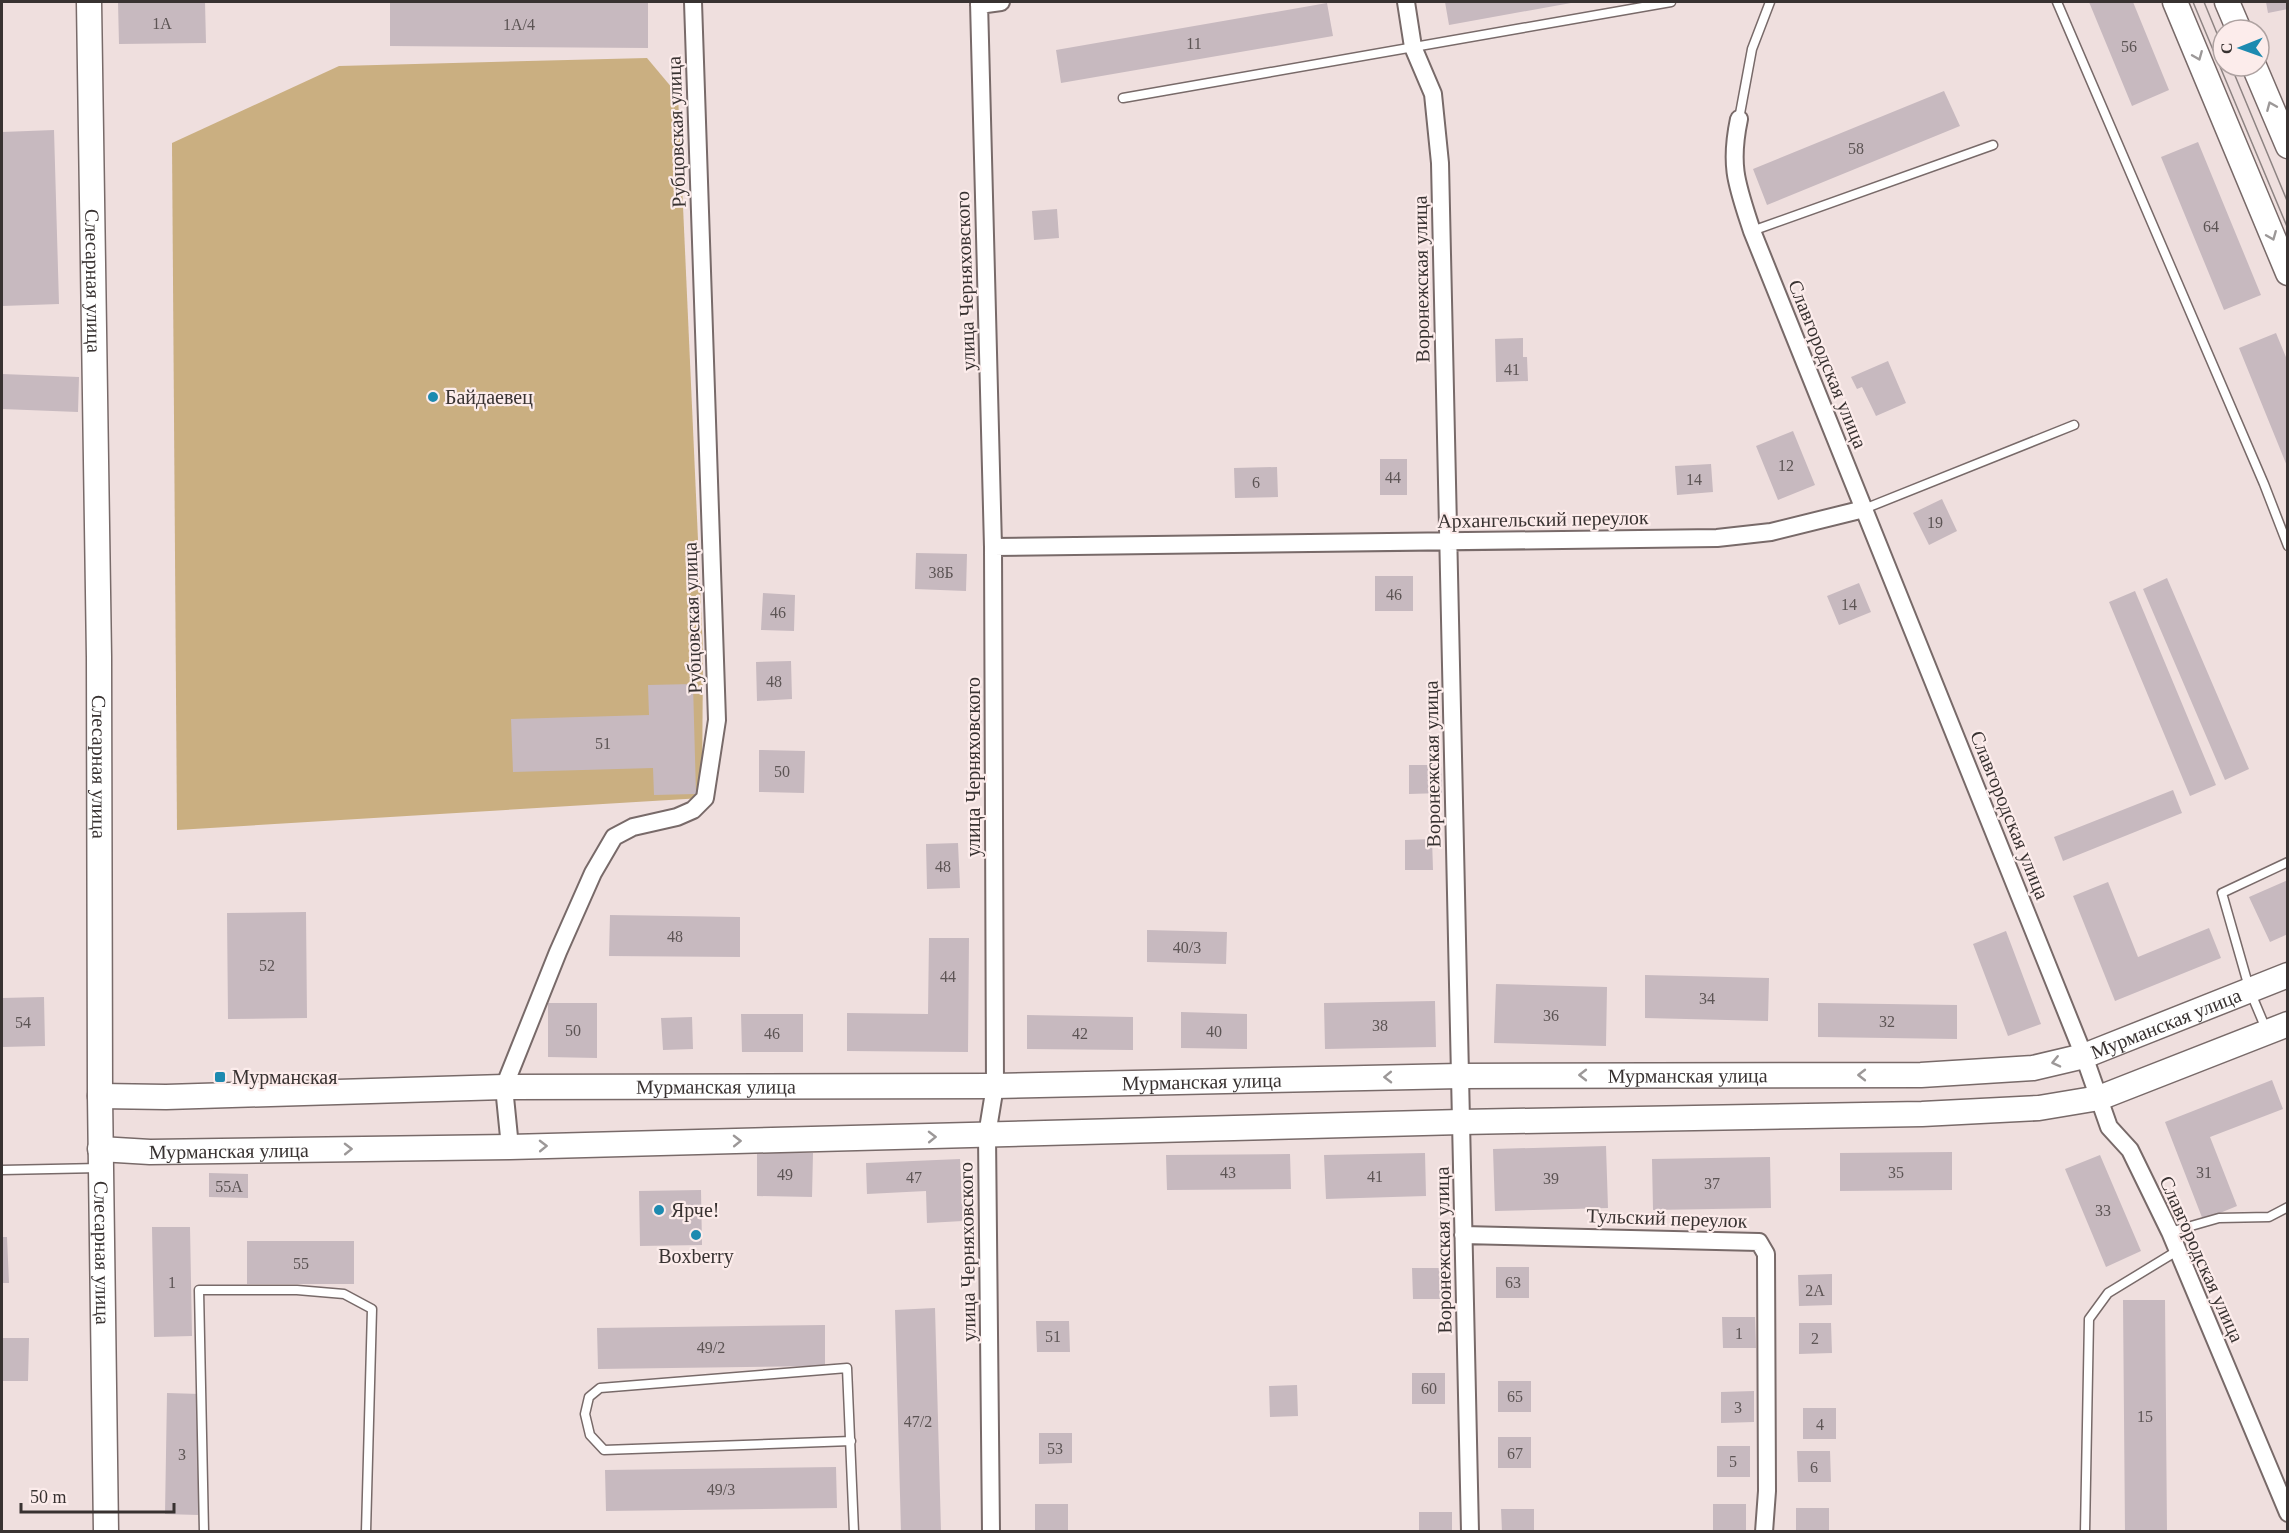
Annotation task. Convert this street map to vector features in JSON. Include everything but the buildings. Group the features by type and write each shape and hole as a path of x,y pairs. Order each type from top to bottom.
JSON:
{"main road":[{"name":"Слесарная улица","path":"89,2 99,657 100,1158 106,1532"},
{"path":"2175,2 2288,273"},
{"path":"2227,2 2234,18"},
{"path":"2259,78 2288,146"},
{"name":"Мурманская улица","path":"100,1096 166,1097 504,1087 995,1086 1460,1076 1920,1075 2033,1068 2084,1056 2288,975"},
{"name":"Мурманская улица","path":"100,1158 150,1152 510,1147 1461,1122 1922,1113 2039,1108 2100,1098 2277,1028"}],"street":[{"name":"Рубцовская улица","path":"510,1147 504,1087 593,873 614,837 633,827 677,817 693,810 705,798 717,720 693,2"},
{"path":"979,3 1001,2"},
{"name":"Воронежская улица","path":"1406,2 1413,47 1433,94 1440,163 1470,1532"},
{"name":"улица Черняховского","path":"979,3 993,547 995,1086 987,1135 991,1532"},
{"name":"Славгородская улица","path":"1739,119 1734,146 1735,178 1752,231 2084,1056 2109,1126 2130,1150 2170,1232 2288,1513"},
{"name":"Архангельский переулок","path":"993,547 1717,538 1771,532 1864,509"},
{"name":"Тульский переулок","path":"1463,1235 1759,1242 1766,1254 1767,1491 1764,1532"}],"lane":[{"path":"1123,98 1671,2"},
{"path":"1739,119 1752,49 1770,2"},
{"path":"2057,2 2264,483 2287,544"},
{"path":"1752,231 1993,145"},
{"name":"Архангельский переулок","path":"1864,509 2074,425"},
{"path":"2277,1028 2250,991 2222,892 2288,862"},
{"path":"2,1170 100,1158"},
{"path":"2170,1232 2219,1218 2269,1217 2288,1207"},
{"path":"2085,1532 2089,1319 2108,1293 2177,1251"},
{"path":"204,1532 199,1290 297,1290 344,1294 372,1309 366,1532"},
{"path":"851,1441 604,1450 590,1435 585,1414 589,1397 600,1388 847,1368 851,1441 854,1532"}],"shaded area":[{"name":"Байдаевец","path":"647,58 678,95 703,651 702,798 177,830 172,143 339,66"}],"tram line":[{"path":"2193,2 2288,229"},
{"path":"2204,2 2211,19"},
{"path":"2236,78 2288,203"}],"place":[{"name":"Байдаевец","path":"433,397"},
{"name":"Мурманская","path":"220,1077"},
{"name":"Ярче!","path":"659,1210"},
{"name":"Boxberry","path":"696,1235"}]}
